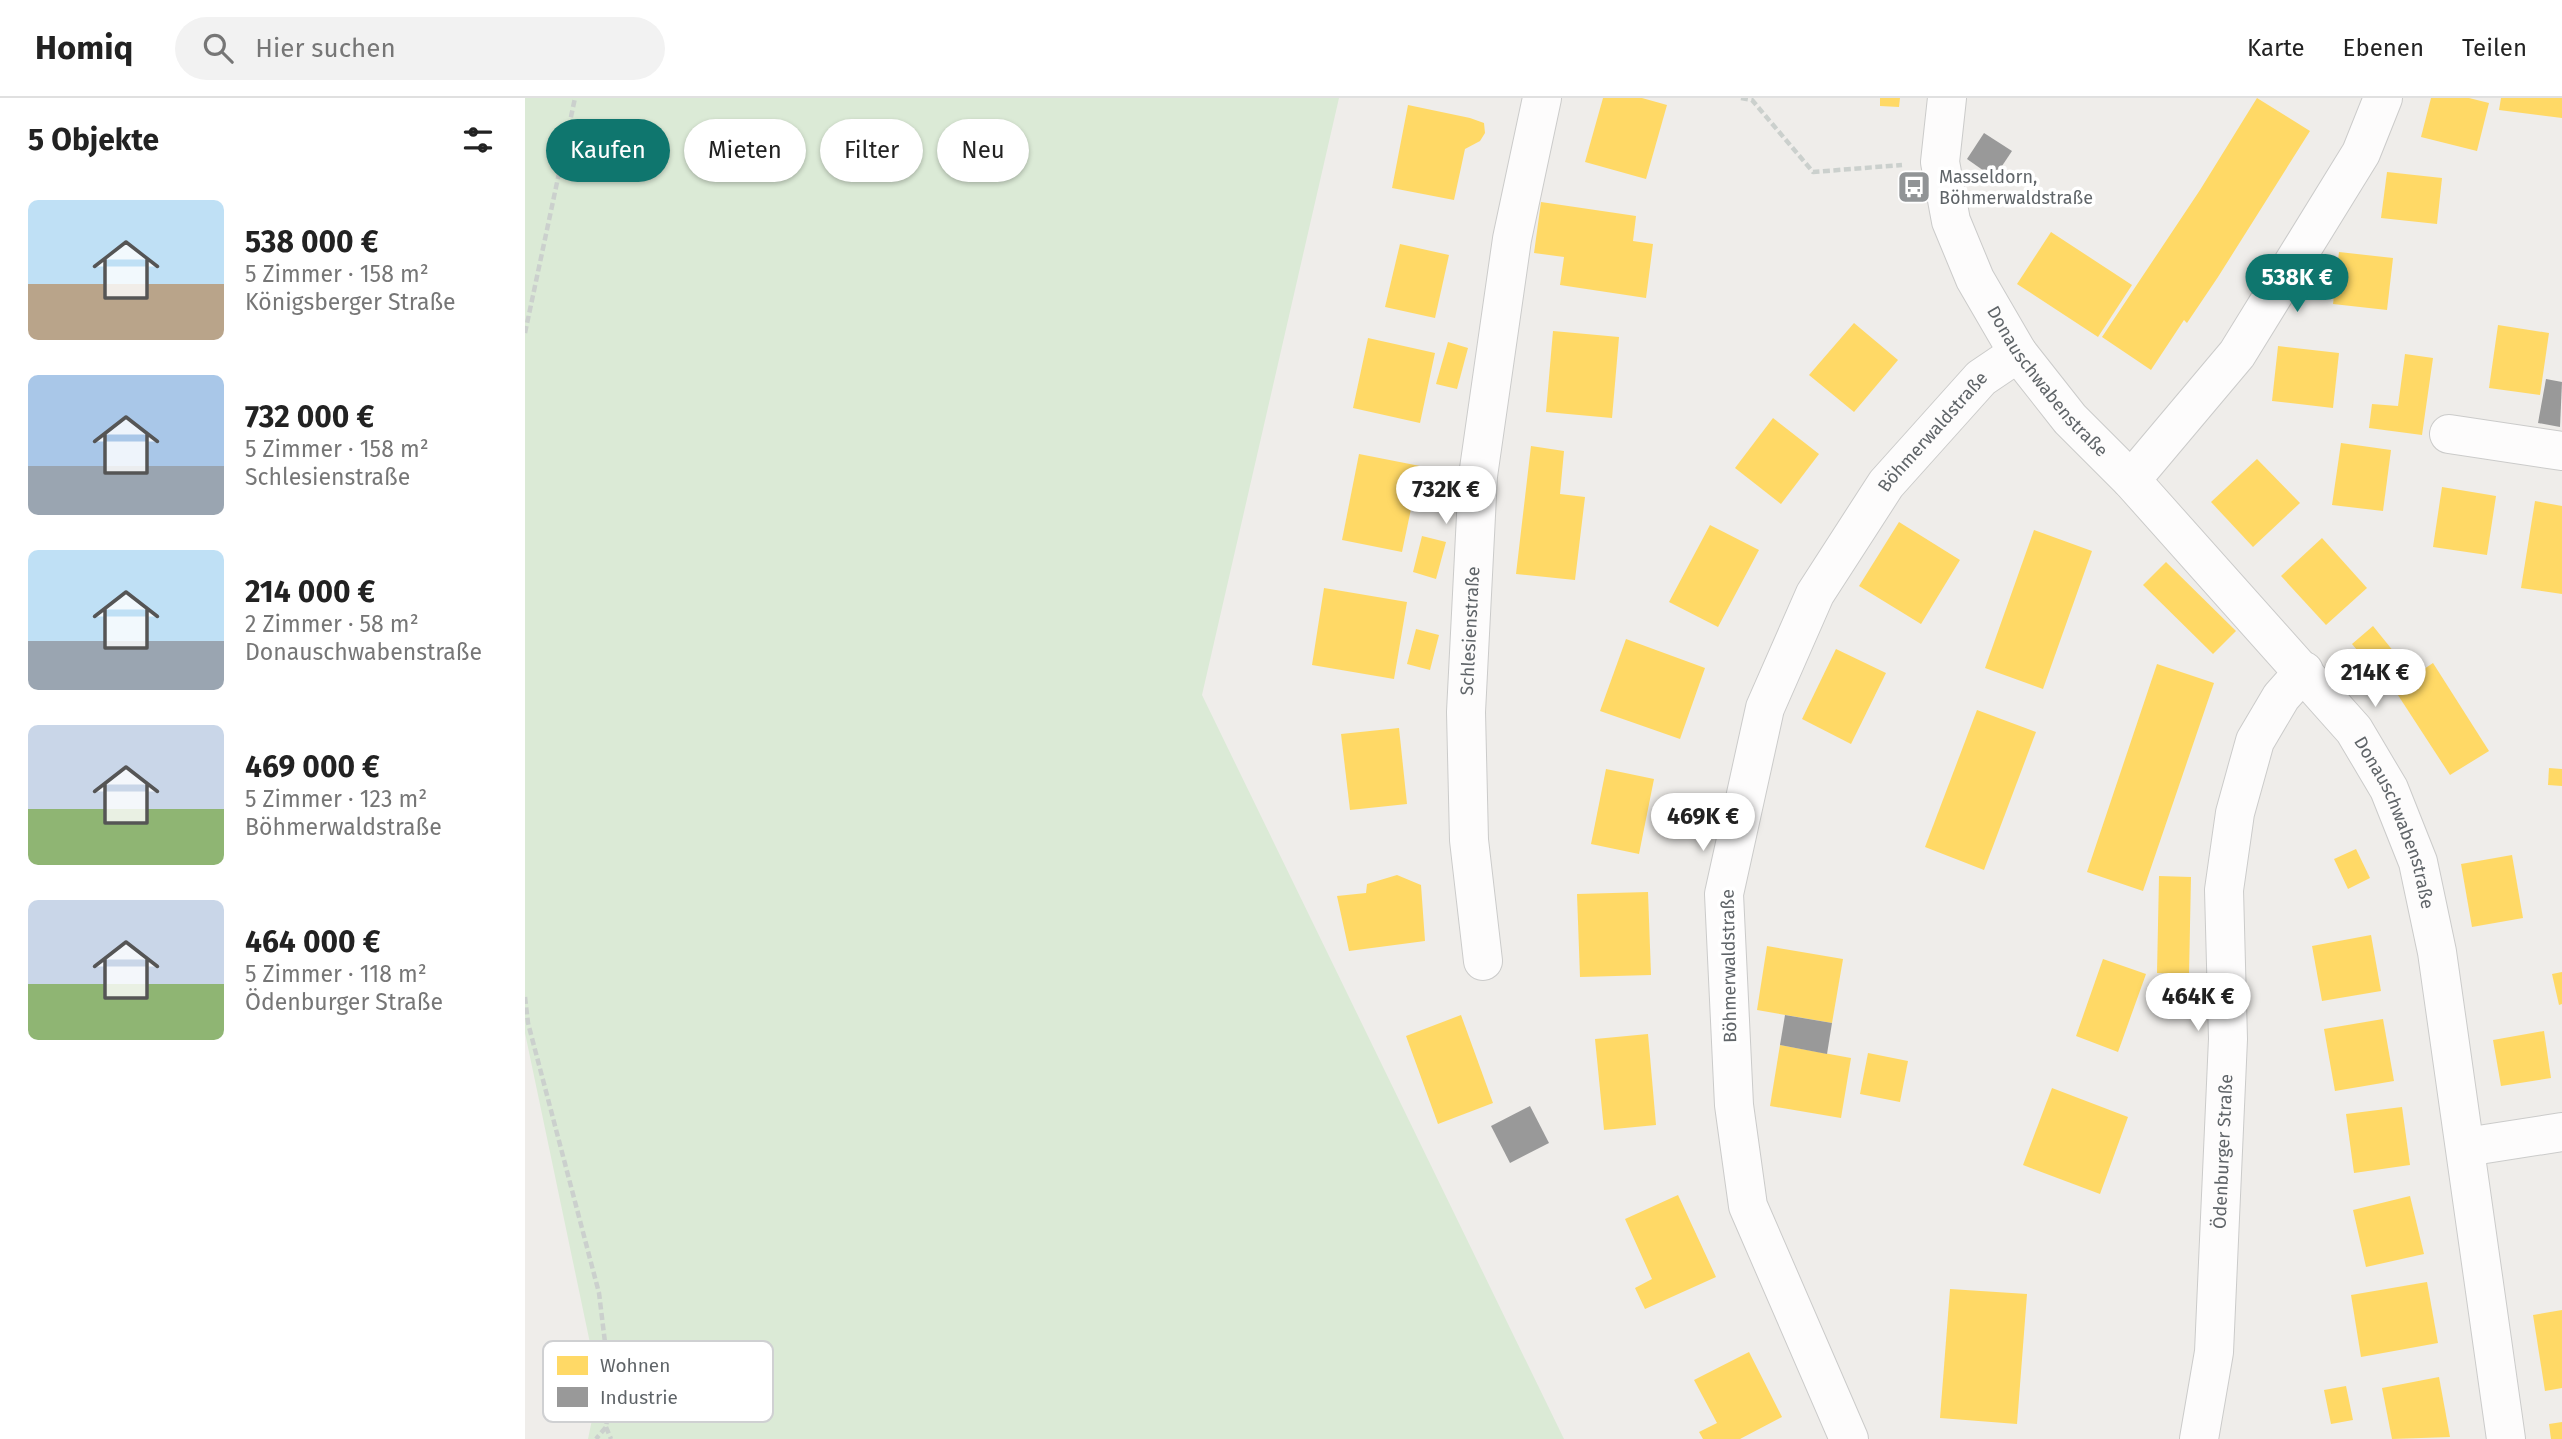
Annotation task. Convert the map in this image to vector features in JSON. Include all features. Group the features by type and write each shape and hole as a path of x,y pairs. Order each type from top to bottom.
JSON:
{"street":[{"name":"Schlesienstraße","path":"1483,961 1469,840 1466,712 1478,476 1512,239 1542,98"},
{"name":"Donauschwabenstraße","path":"1947,98 1940,162 1951,221 1975,279 2018,353 2070,419 2131,480 2304,671 2354,730 2389,789 2419,862 2437,952 2506,1439"},
{"path":"2131,480 2237,354 2361,153 2383,98"},
{"name":"Böhmerwaldstraße","path":"1849,1439 1748,1206 1734,1105 1724,894 1765,708 1815,594 1886,484 1981,378 2018,353"},
{"path":"2449,434 2562,451"},
{"name":"Ödenburger Straße","path":"2199,1439 2215,1339 2228,1039 2224,890 2235,813 2255,741 2281,697 2304,671"},
{"path":"2466,1147 2562,1132"}],"path":[{"path":"525,333 575,98"},
{"path":"1741,98 1752,100 1812,172 1911,164"},
{"path":"525,997 528,1023 599,1293 605,1341"},
{"path":"607,1422 611,1439"},
{"path":"596,1439 606,1427"}],"green space":[{"path":"525,98 1339,98 1202,695 1564,1439 588,1439 592,1422 773,1422 773,1341 590,1341 525,1033"}],"building: Wohnen":[{"path":"1603,98 1642,98 1667,105 1646,179 1585,162"},
{"path":"1880,98 1900,98 1899,107 1880,106"},
{"path":"2257,98 2310,131 2218,277 2187,323 2184,320 2151,370 2102,337 2200,190"},
{"path":"2431,98 2469,98 2489,103 2477,151 2421,137"},
{"path":"2501,98 2562,98 2562,118 2499,110"},
{"path":"1408,105 1484,123 1485,133 1480,141 1465,149 1454,200 1392,188"},
{"path":"1919,171 1921,200 1910,201 1907,173"},
{"path":"2387,172 2442,178 2437,224 2381,218"},
{"path":"1541,202 1636,216 1633,241 1653,244 1646,298 1560,285 1564,257 1534,253"},
{"path":"2051,232 2132,285 2098,337 2017,284"},
{"path":"1400,244 1449,255 1435,318 1385,307"},
{"path":"2339,252 2393,258 2387,310 2333,304"},
{"path":"1854,323 1898,360 1854,412 1809,375"},
{"path":"2498,325 2549,333 2540,395 2489,388"},
{"path":"1553,331 1619,337 1612,418 1546,412"},
{"path":"1368,338 1435,353 1420,423 1353,408"},
{"path":"1448,342 1468,348 1457,389 1436,384"},
{"path":"2278,346 2339,353 2333,408 2272,401"},
{"path":"2405,354 2433,358 2422,435 2369,428 2372,404 2398,406"},
{"path":"1773,418 1819,454 1781,504 1735,468"},
{"path":"2341,443 2391,450 2383,511 2332,505"},
{"path":"1531,446 1564,451 1560,494 1585,497 1575,580 1516,574"},
{"path":"1359,454 1420,466 1402,552 1342,540"},
{"path":"2257,459 2300,503 2253,547 2211,502"},
{"path":"2442,487 2496,496 2487,555 2433,547"},
{"path":"2535,501 2562,506 2562,594 2521,588"},
{"path":"1899,522 1960,560 1921,624 1859,586"},
{"path":"1710,525 1759,550 1718,627 1669,602"},
{"path":"2034,530 2092,551 2043,689 1985,668"},
{"path":"1422,536 1446,542 1436,579 1413,572"},
{"path":"2322,538 2367,588 2326,625 2281,576"},
{"path":"2166,562 2236,631 2213,654 2143,585"},
{"path":"1324,588 1407,602 1394,679 1312,665"},
{"path":"2373,626 2394,652 2373,669 2352,644"},
{"path":"1416,629 1439,635 1430,670 1407,664"},
{"path":"1626,639 1705,668 1680,739 1600,711"},
{"path":"1836,649 1886,673 1851,744 1802,719"},
{"path":"2433,663 2489,751 2450,775 2394,689"},
{"path":"2157,664 2214,683 2143,891 2087,872"},
{"path":"1977,710 2036,732 1984,870 1925,847"},
{"path":"1399,728 1407,804 1350,810 1341,734"},
{"path":"2549,768 2562,769 2562,786 2548,785"},
{"path":"1606,769 1654,779 1639,854 1591,844"},
{"path":"2356,849 2370,878 2348,889 2334,859"},
{"path":"2512,855 2523,918 2472,927 2461,864"},
{"path":"1397,875 1421,885 1425,941 1349,951 1337,896 1366,893 1367,884"},
{"path":"2159,876 2191,877 2189,974 2157,973"},
{"path":"1648,892 1651,975 1580,977 1577,894"},
{"path":"2371,935 2381,991 2322,1001 2312,946"},
{"path":"1767,946 1843,959 1832,1023 1757,1010"},
{"path":"2103,959 2146,974 2118,1052 2076,1036"},
{"path":"2562,972 2562,1004 2559,1005 2552,974"},
{"path":"1461,1015 1493,1103 1438,1124 1406,1036"},
{"path":"2383,1019 2394,1081 2335,1091 2324,1029"},
{"path":"2544,1031 2551,1078 2501,1086 2493,1040"},
{"path":"1648,1034 1656,1125 1604,1130 1595,1039"},
{"path":"1780,1045 1851,1058 1841,1118 1770,1106"},
{"path":"1868,1053 1908,1061 1900,1102 1860,1094"},
{"path":"2052,1088 2128,1117 2100,1194 2023,1165"},
{"path":"2402,1107 2410,1165 2354,1173 2346,1114"},
{"path":"1678,1195 1716,1277 1645,1309 1635,1288 1652,1279 1625,1219"},
{"path":"2410,1196 2424,1254 2366,1267 2353,1210"},
{"path":"2427,1282 2438,1343 2361,1357 2351,1295"},
{"path":"1950,1289 2027,1294 2017,1424 1940,1418"},
{"path":"2562,1310 2562,1388 2545,1391 2533,1315"},
{"path":"1749,1352 1782,1417 1740,1439 1703,1439 1699,1432 1717,1423 1694,1380"},
{"path":"2439,1377 2450,1437 2392,1439 2382,1388"},
{"path":"2346,1386 2353,1420 2331,1424 2324,1390"},
{"path":"2562,1422 2562,1439 2551,1439 2549,1424"}],"building: Industrie":[{"path":"1984,133 2012,151 1994,178 1967,159"},
{"path":"2546,379 2562,382 2560,427 2538,423"},
{"path":"1785,1015 1832,1023 1827,1054 1780,1045"},
{"path":"1530,1106 1549,1143 1510,1163 1491,1126"}],"place":[{"name":"Masseldorn, Böhmerwaldstraße","path":"1914,187"}]}
